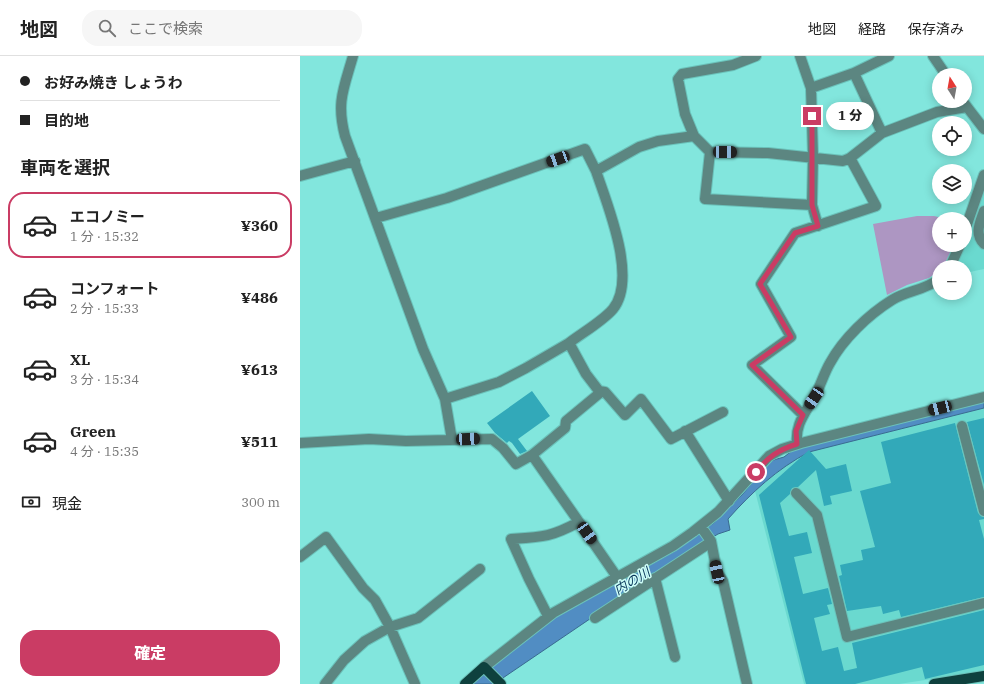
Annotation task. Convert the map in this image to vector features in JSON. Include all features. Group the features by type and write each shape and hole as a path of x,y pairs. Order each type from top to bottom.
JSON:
{"main road":[{"path":"465,684 486,669 500,683"},
{"path":"934,684 984,676"}],"street":[{"path":"353,56 341,99 340,111 345,136 423,349 445,399 452,440"},
{"path":"756,56 733,65 682,74 678,79 685,114 694,136 710,152 768,153 813,156 842,161 850,158 882,133 952,108"},
{"path":"800,56 811,88 813,156 812,205 818,226"},
{"path":"933,56 941,68"},
{"path":"811,88 854,73 884,57"},
{"path":"854,73 882,133"},
{"path":"968,108 984,129"},
{"path":"596,171 639,147 658,141 694,136"},
{"path":"376,218 447,198 585,149 596,171 609,210 620,251 622,284 618,302 612,310 569,342 526,368 498,382 445,399"},
{"path":"710,152 705,199 812,205"},
{"path":"803,415 752,365 791,337 760,284 795,233 876,206 850,158"},
{"path":"300,176 355,161"},
{"path":"971,212 983,178"},
{"path":"984,211 978,232 979,238 984,244"},
{"path":"797,444 796,431 803,415 814,398 830,362 851,335 891,300 932,282"},
{"path":"569,342 586,374 601,392 605,392 625,416 641,399 672,439 723,412"},
{"path":"300,443 369,438 406,441 492,439 503,448 516,464 532,455 565,428 566,421 601,392"},
{"path":"486,669 548,616 673,546 702,528 770,456 782,448 984,397"},
{"path":"962,426 984,511"},
{"path":"686,432 729,501"},
{"path":"532,455 617,577"},
{"path":"796,493 816,515 848,637 984,603"},
{"path":"548,616 511,539 543,537 558,534 579,522"},
{"path":"702,528 711,541 717,572 723,581 747,684"},
{"path":"300,557 326,537 363,588 375,600 390,627 415,684"},
{"path":"595,618 711,541"},
{"path":"325,684 353,651 365,641 390,627 418,618 480,569"},
{"path":"655,578 675,657"}],"shaded area":[{"path":"984,175 984,269 972,272 972,260 955,260 958,252 972,252 971,212"},
{"path":"917,216 932,216 932,252 950,252 946,260 932,260 932,276 929,278 907,285 887,295 873,224"},
{"path":"984,408 984,671 899,684 804,684 755,491 788,463 809,452"}],"water":[{"name":"内の川","path":"984,399 984,408 809,452 786,466 746,500 728,519 730,530 718,534 690,551 494,684 473,684 526,638 554,618 675,551 715,522 742,495 770,461 784,457 793,450"}],"building":[{"path":"532,391 550,416 518,439 527,451 520,454 512,443 509,441 507,443 495,433 487,423"},
{"path":"984,418 984,485 967,422"},
{"path":"955,423 978,513 984,517 984,519 979,520 984,539 984,597 901,617 899,610 883,614 881,606 847,611 839,576 842,575 840,565 863,560 861,550 875,547 860,491 891,483 881,442"},
{"path":"809,450 826,469 846,464 852,491 830,496 832,504 824,506 816,470 798,487 792,488 790,494 780,503 789,536 807,532 812,553 794,557 803,594 828,588 832,604 827,605 830,614 814,618 822,651 838,647 844,671 857,668 852,643 984,610 984,665 925,679 922,667 855,684 806,684 759,495"}],"route":[{"path":"756,472 766,458 782,448 797,444 796,431 803,415 752,365 791,337 760,284 795,233 818,226 812,205 812,116"}]}
